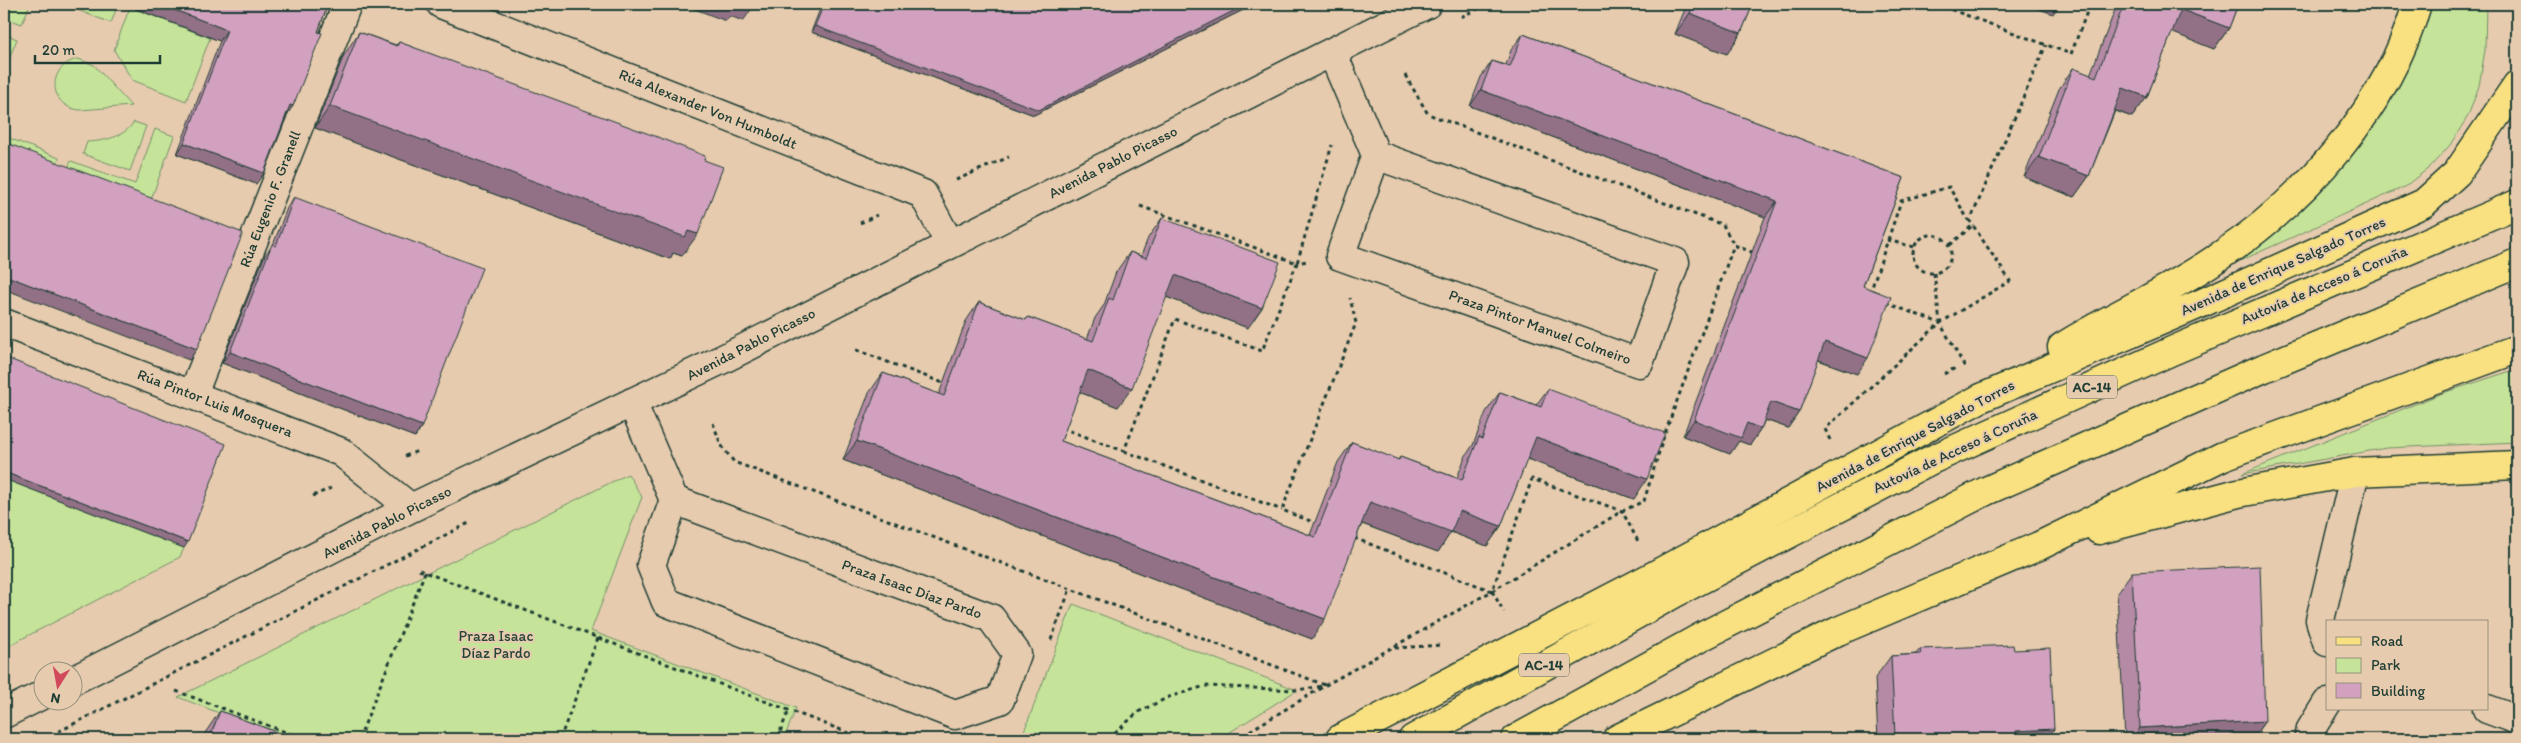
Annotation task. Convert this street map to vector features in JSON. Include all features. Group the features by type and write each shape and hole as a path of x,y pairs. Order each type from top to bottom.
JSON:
{"main road":[{"path":"1981,398 2077,338 2145,302 2218,258 2288,203 2345,142 2395,63 2417,4"},
{"name":"Avenida de Enrique Salgado Torres","path":"1340,739 1656,575 1981,398 2202,303 2424,203 2457,173 2517,85"},
{"name":"Autovía de Acceso á Coruña","path":"1413,739 1677,592 1929,461 2174,350 2517,204"},
{"path":"1516,739 1705,635 1986,491 2264,368 2517,263"},
{"path":"1617,739 1838,631 2039,546 2223,456 2517,349"},
{"path":"2039,546 2238,493 2355,472 2517,465"}],"street":[{"name":"Rúa Eugenio F. Granell","path":"193,394 347,4"},
{"name":"Rúa Alexander Von Humboldt","path":"441,4 923,194 950,244"},
{"name":"Avenida Pablo Picasso","path":"82,676 412,508 723,359 1428,4"},
{"path":"1332,52 1376,155 1340,256"},
{"name":"Praza Pintor Manuel Colmeiro","path":"1340,256 1638,363 1675,262 1376,155"},
{"name":"Rúa Pintor Luis Mosquera","path":"4,323 341,452 412,508"},
{"path":"632,402 674,500"},
{"path":"2326,639 2320,620 2355,472"},
{"name":"Praza Isaac Díaz Pardo","path":"674,500 991,618 1017,654 1000,700 956,715 666,602 651,565 674,500"},
{"path":"4,714 32,700"},
{"path":"2309,739 2311,729 2326,705"},
{"path":"2488,709 2517,720"}],"path":[{"path":"1936,4 2071,54 2090,4"},
{"path":"1970,221 2046,45"},
{"path":"1405,74 1428,114 1723,225 1734,245 1761,255"},
{"path":"1124,452 1174,319 1262,352 1297,263 1332,144"},
{"path":"1838,435 1830,440 1825,429 1940,323 2010,281 1949,187 1901,201 1869,296"},
{"path":"1140,206 1297,263 1340,256 1356,323 1282,510"},
{"path":"1950,245 1972,225"},
{"path":"1928,235 1940,236 1950,245 1952,257 1950,263 1946,268 1934,273 1922,270 1917,266 1913,253 1914,247 1917,241 1928,235"},
{"path":"1887,240 1914,247"},
{"path":"1236,739 1326,685 1492,592 1622,511 1644,500 1663,439 1734,245"},
{"path":"1934,273 1940,323 1969,374"},
{"path":"1878,299 1940,323"},
{"path":"856,350 948,385"},
{"path":"1937,378 1953,369 1957,374"},
{"path":"713,423 721,445 734,462 1326,685"},
{"path":"1059,427 1328,528"},
{"path":"1492,592 1532,479 1622,511 1642,550"},
{"path":"1346,535 1492,592 1505,614"},
{"path":"419,570 865,739"},
{"path":"359,739 425,572"},
{"path":"560,739 598,638"},
{"path":"1110,739 1138,712 1169,697 1205,686 1297,690 1326,685"},
{"path":"176,691 304,739"},
{"path":"777,739 789,710"}],"green space":[{"path":"6,4 30,4 22,24 4,18"},
{"path":"62,4 118,4 111,23"},
{"path":"2427,4 2486,4 2485,50 2479,86 2468,116 2450,145 2430,167 2404,187 2233,264 2274,230"},
{"path":"130,7 210,38 186,101 132,80 114,50"},
{"path":"4,34 17,39 4,72"},
{"path":"78,59 94,65 131,106 80,110 69,107 61,102 55,86 56,77 68,63"},
{"path":"134,122 146,126 130,171 83,154 87,142 101,141 119,135"},
{"path":"155,129 174,136 148,208 64,178 71,161 135,184"},
{"path":"4,136 59,158 53,173 4,154"},
{"path":"2517,369 2517,442 2386,448 2242,474 2440,394"},
{"name":"Praza Isaac Díaz Pardo","path":"628,474 642,497 591,631 796,708 784,739 286,739 178,697"},
{"path":"4,479 184,548 180,557 4,648"},
{"path":"1073,604 1297,690 1219,739 1021,739"}],"building":[{"path":"4,4 9,4 4,17"},
{"path":"159,4 328,4 318,32 322,33 293,106 290,105 264,173 184,143 227,30"},
{"path":"824,4 1247,4 1039,110 815,26"},
{"path":"1693,4 1753,4 1741,33 1690,13"},
{"path":"2124,4 2166,4 2181,9 2147,97 2123,88 2089,176 2039,157 2073,68 2096,77"},
{"path":"2179,4 2238,4 2229,28 2177,8"},
{"path":"359,32 397,46 399,42 705,156 704,160 723,167 698,234 688,231 685,237 330,106"},
{"path":"1523,34 1904,178 1863,286 1891,297 1868,358 1825,342 1799,412 1771,402 1761,429 1747,423 1741,438 1694,420 1777,201 1481,90 1492,61 1510,67"},
{"path":"4,142 243,233 197,349 4,275"},
{"path":"294,197 482,268 422,426 230,352 272,244 276,246"},
{"path":"1162,218 1280,262 1262,308 1175,275 1132,388 1088,370 1061,441 1315,537 1352,442 1399,460 1400,457 1462,480 1479,437 1482,439 1500,392 1541,407 1548,389 1665,433 1647,479 1536,437 1501,526 1460,511 1451,532 1370,502 1325,619 857,441 883,373 944,396 979,302 1026,320 1028,317 1093,341 1109,298 1113,300 1130,252 1146,258"},
{"path":"4,357 226,444 188,542 4,472"},
{"path":"2260,566 2265,721 2140,728 2132,572"},
{"path":"2013,645 2014,650 2050,648 2054,729 2016,731 2016,736 1926,739 1926,735 1895,736 1891,656 1921,654 1920,649"},
{"path":"220,711 295,739 209,739"},
{"path":"2423,732 2442,734 2452,739 2405,739"}]}
